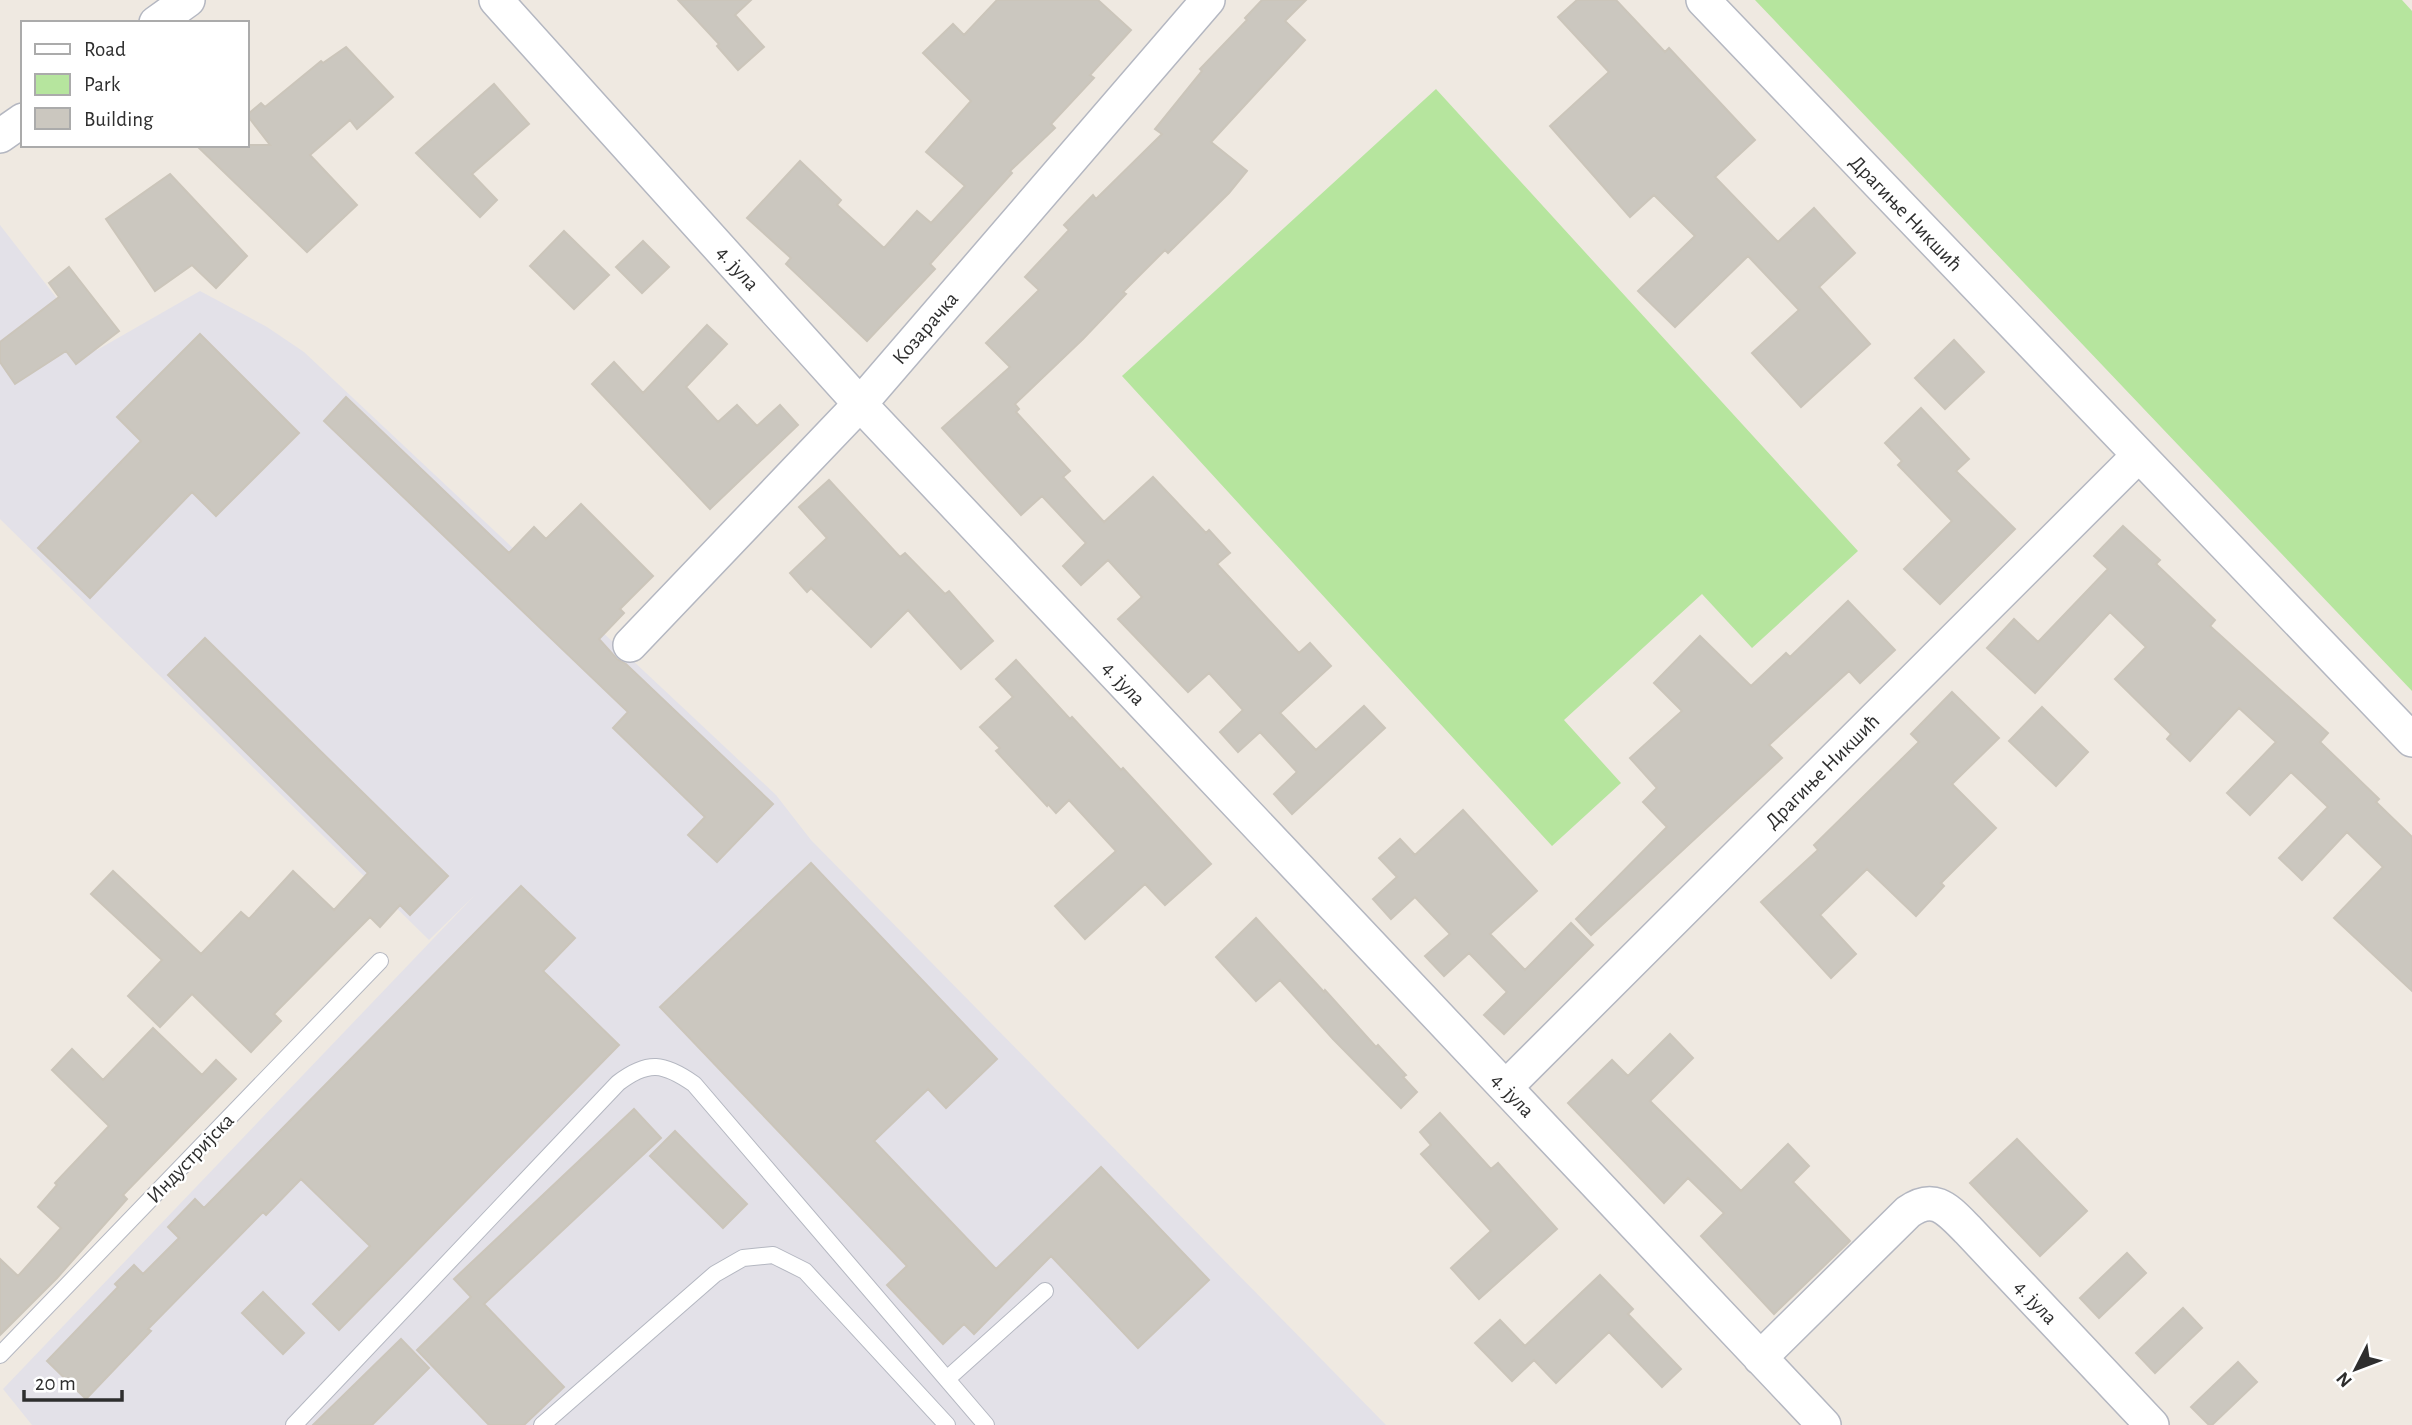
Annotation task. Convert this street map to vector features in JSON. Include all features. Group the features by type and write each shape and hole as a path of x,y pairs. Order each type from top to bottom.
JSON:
{"street":[{"path":"159,21 188,0"},
{"name":"4. јула","path":"496,0 860,404 1824,1425"},
{"name":"Козарачка","path":"630,645 860,404 1208,0"},
{"name":"Драгиње Никшић","path":"1703,0 2412,740"},
{"path":"0,136 21,121"},
{"name":"Драгиње Никшић","path":"1506,1087 2138,456"},
{"name":"4. јула","path":"1760,1358 1908,1212 1925,1203 1938,1204 1968,1230 2152,1425"}],"lane":[{"name":"Индустријска","path":"0,1355 380,961"},
{"path":"294,1425 618,1083 634,1072 650,1067 675,1070 694,1084 986,1425"},
{"path":"542,1425 715,1274 743,1258 773,1255 805,1271 947,1425"},
{"path":"947,1379 1045,1291"}],"shaded area":[{"path":"0,225 97,350 200,291 267,327 304,352 776,795 811,840 1386,1425 32,1425 3,1389 475,895 429,940 0,519"}],"green space":[{"path":"1755,0 2402,0 2412,11 2412,691"},
{"path":"1436,89 1858,551 1752,648 1702,594 1564,720 1621,783 1552,846 1122,376"}],"building":[{"path":"678,0 751,0 735,15 764,47 738,70 717,46 719,44"},
{"path":"997,0 1098,0 1131,30 1090,75 1094,78 1051,124 1055,128 1010,171 1012,173 930,264 935,269 867,341 786,264 791,258 747,218 800,161 841,200 837,205 884,248 917,211 931,223 965,186 926,152 971,101 923,53 953,24 964,35"},
{"path":"1262,0 1306,0 1285,21 1305,40 1211,142 1247,171 1229,193 1168,253 1165,250 1123,292 1126,294 1083,339 1015,404 1019,409 1016,412 1070,471 1063,477 1104,522 1153,477 1206,533 1209,530 1230,553 1217,564 1299,653 1310,643 1331,666 1280,713 1316,750 1364,706 1385,728 1292,814 1274,794 1297,772 1260,732 1238,752 1220,732 1243,710 1209,673 1188,692 1118,619 1142,597 1108,560 1081,585 1063,566 1086,543 1042,496 1021,515 942,428 1010,367 986,343 1039,290 1025,277 1069,230 1064,225 1093,195 1096,199 1162,134 1155,129 1202,71 1200,69 1247,20 1245,18"},
{"path":"1577,0 1616,0 1665,52 1669,48 1755,140 1715,177 1778,242 1814,208 1855,253 1819,287 1870,344 1801,407 1752,353 1799,310 1748,256 1675,327 1638,291 1695,236 1654,195 1630,217 1550,126 1609,72 1558,17"},
{"path":"346,47 393,97 357,129 350,120 310,155 357,205 307,252 198,147 270,145 248,114 261,103 265,107 321,61 323,63"},
{"path":"494,84 529,124 472,174 497,200 480,217 416,153"},
{"path":"170,174 247,256 216,288 192,265 155,291 106,219"},
{"path":"564,231 609,275 574,309 530,266"},
{"path":"643,241 669,267 642,293 616,267"},
{"path":"69,267 119,331 76,364 66,351 15,384 0,362 0,342 59,297 49,283"},
{"path":"707,325 727,344 686,387 718,422 737,405 757,426 780,405 798,425 710,509 592,384 614,362 643,393"},
{"path":"200,334 299,433 216,516 192,492 90,598 38,548 141,441 117,417"},
{"path":"1954,340 1984,372 1945,409 1915,378"},
{"path":"346,397 509,553 534,527 546,539 581,504 653,576 620,609 624,613 599,639 617,659 626,664 773,804 717,862 688,835 705,817 613,728 628,712 324,421"},
{"path":"1921,408 1969,459 1956,471 2015,529 1940,604 1904,569 1952,521 1898,465 1902,461 1885,443"},
{"path":"829,480 900,557 905,553 945,594 949,591 993,641 961,669 908,610 871,647 811,588 807,592 790,573 827,538 799,507"},
{"path":"2123,526 2160,560 2156,564 2215,620 2210,626 2328,733 2320,742 2379,799 2376,802 2412,837 2412,991 2334,918 2383,867 2347,832 2302,880 2279,858 2328,807 2291,772 2250,815 2227,793 2276,742 2239,708 2190,761 2167,739 2171,734 2115,679 2146,647 2110,612 2035,693 1987,648 2014,619 2038,642 2108,569 2094,556"},
{"path":"1848,601 1895,650 1860,683 1849,671 1769,745 1782,758 1591,935 1576,919 1667,827 1643,802 1657,788 1630,758 1682,711 1654,683 1700,636 1751,686 1786,653 1790,657"},
{"path":"205,638 448,876 410,915 400,905 380,927 370,917 274,1014 281,1021 251,1052 192,994 160,1027 128,996 162,960 91,894 113,871 201,954 241,912 249,919 293,871 334,910 368,873 168,675"},
{"path":"1016,660 1070,719 1072,717 1121,770 1123,768 1211,864 1165,905 1145,884 1085,939 1055,906 1116,851 1069,800 1056,813 1048,804 1047,806 996,751 1000,748 980,727 1013,697 996,679"},
{"path":"1952,692 1999,738 1952,784 1996,828 1941,883 1944,886 1916,916 1867,869 1820,915 1856,954 1831,978 1761,902 1818,850 1814,845 1919,742 1911,734"},
{"path":"2042,707 2088,752 2056,786 2009,741"},
{"path":"1463,810 1537,891 1490,934 1525,970 1571,923 1593,945 1504,1034 1484,1015 1507,992 1469,953 1444,976 1425,956 1450,934 1415,897 1391,919 1373,899 1397,877 1379,858 1400,839 1415,855"},
{"path":"811,863 997,1059 946,1108 928,1089 874,1141 996,1269 1101,1167 1209,1280 1138,1348 1051,1256 974,1334 964,1324 943,1344 887,1285 907,1266 660,1007"},
{"path":"521,886 575,938 543,971 619,1045 339,1330 313,1304 370,1246 301,1179 266,1215 263,1212 148,1329 151,1331 86,1399 47,1361 118,1287 115,1284 134,1265 143,1274 179,1238 168,1227 195,1199 204,1208"},
{"path":"1256,918 1376,1047 1378,1045 1406,1075 1403,1077 1417,1092 1401,1108 1280,980 1256,1001 1216,957"},
{"path":"153,1028 202,1075 216,1060 236,1079 123,1195 127,1199 57,1278 0,1335 0,1259 18,1276 61,1228 38,1207 57,1185 55,1183 109,1126 52,1070 72,1049 103,1080"},
{"path":"1670,1034 1693,1058 1650,1101 1741,1191 1788,1144 1809,1166 1793,1182 1850,1241 1774,1314 1701,1236 1724,1213 1688,1178 1664,1203 1568,1103 1612,1060 1628,1076"},
{"path":"634,1109 661,1138 484,1304 564,1387 524,1425 489,1425 417,1350 471,1297 454,1279"},
{"path":"1440,1113 1491,1169 1498,1163 1557,1229 1479,1299 1451,1268 1491,1231 1421,1154 1431,1145 1420,1132"},
{"path":"675,1131 747,1204 723,1228 650,1156"},
{"path":"2017,1139 2087,1211 2040,1256 1970,1183"},
{"path":"2127,1253 2146,1273 2099,1318 2080,1298"},
{"path":"1600,1275 1633,1309 1628,1314 1681,1369 1662,1387 1609,1332 1556,1383 1534,1360 1512,1381 1475,1343 1500,1320 1525,1346"},
{"path":"263,1292 304,1333 283,1354 242,1313"},
{"path":"2183,1308 2202,1328 2155,1373 2136,1353"},
{"path":"401,1339 429,1368 372,1425 313,1425"},
{"path":"2238,1362 2257,1382 2209,1425 2191,1407"}]}
